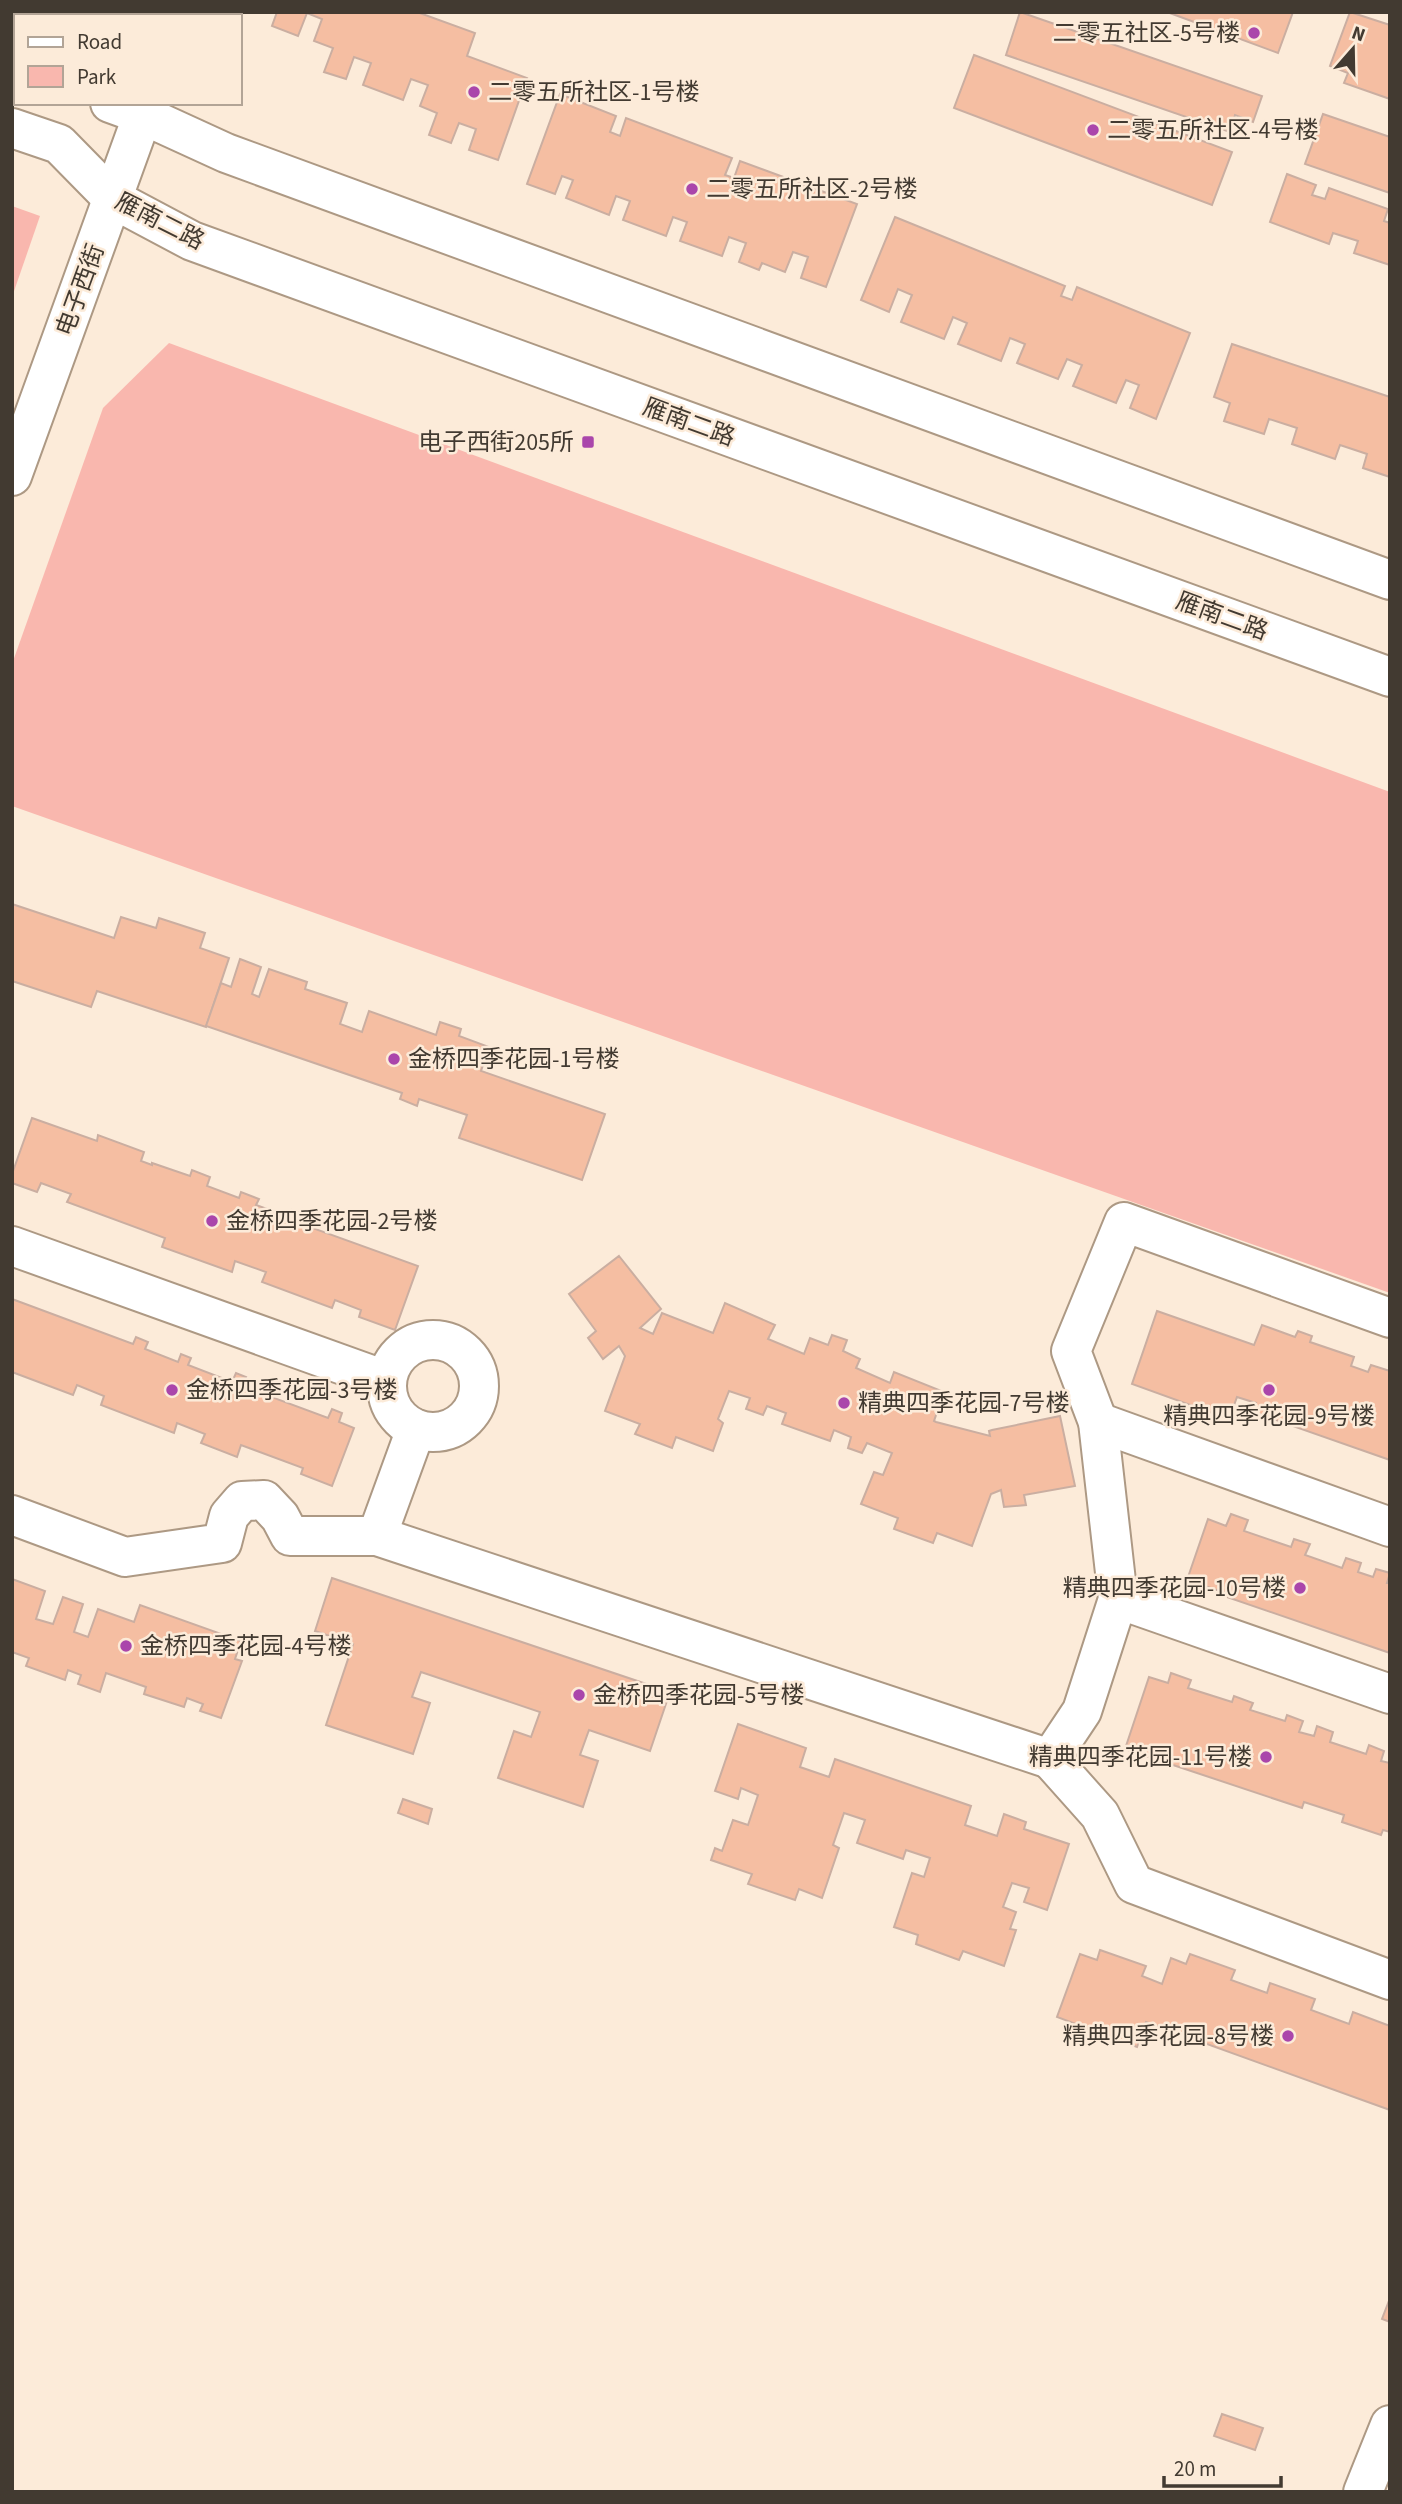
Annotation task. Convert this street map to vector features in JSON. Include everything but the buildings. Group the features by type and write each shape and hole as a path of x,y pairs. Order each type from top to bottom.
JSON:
{"street":[{"name":"电子西街","path":"12,476 113,199 133,107"},
{"path":"133,107 226,153 1390,580"},
{"name":"雁南二路","path":"12,128 59,144 113,199 192,240 1390,677"},
{"path":"1050,1759 1082,1711 1118,1599 1098,1422 1071,1351 1124,1222 1390,1318"},
{"path":"12,1246 386,1380"},
{"path":"431,1339 454,1345 469,1357 477,1371 480,1385 477,1401 467,1417 454,1427 432,1432 416,1429 400,1420 391,1406 386,1380 394,1359 415,1343 431,1339"},
{"path":"1098,1422 1390,1527"},
{"path":"377,1536 416,1429"},
{"path":"12,1515 125,1557 222,1543 229,1516 242,1501 264,1500 280,1517 290,1536 377,1536 1050,1759 1100,1815 1134,1884 1390,1980"},
{"path":"1118,1599 1390,1694"},
{"path":"1363,2492 1390,2425"}],"green space":[{"path":"12,206 40,216 12,297"},
{"path":"169,343 1390,792 1390,1293 12,806 12,664 103,408"}],"place":[{"name":"二零五社区-5号楼","path":"1254,33"},
{"name":"二零五所社区-1号楼","path":"474,92"},
{"name":"二零五所社区-4号楼","path":"1093,130"},
{"name":"二零五所社区-2号楼","path":"692,189"},
{"name":"电子西街205所","path":"588,442"},
{"name":"金桥四季花园-1号楼","path":"394,1059"},
{"name":"金桥四季花园-2号楼","path":"212,1221"},
{"name":"金桥四季花园-3号楼","path":"172,1390"},
{"name":"精典四季花园-9号楼","path":"1269,1390"},
{"name":"精典四季花园-7号楼","path":"844,1403"},
{"name":"精典四季花园-10号楼","path":"1300,1588"},
{"name":"金桥四季花园-4号楼","path":"126,1646"},
{"name":"金桥四季花园-5号楼","path":"579,1695"},
{"name":"精典四季花园-11号楼","path":"1266,1757"},
{"name":"精典四季花园-8号楼","path":"1288,2036"}]}
